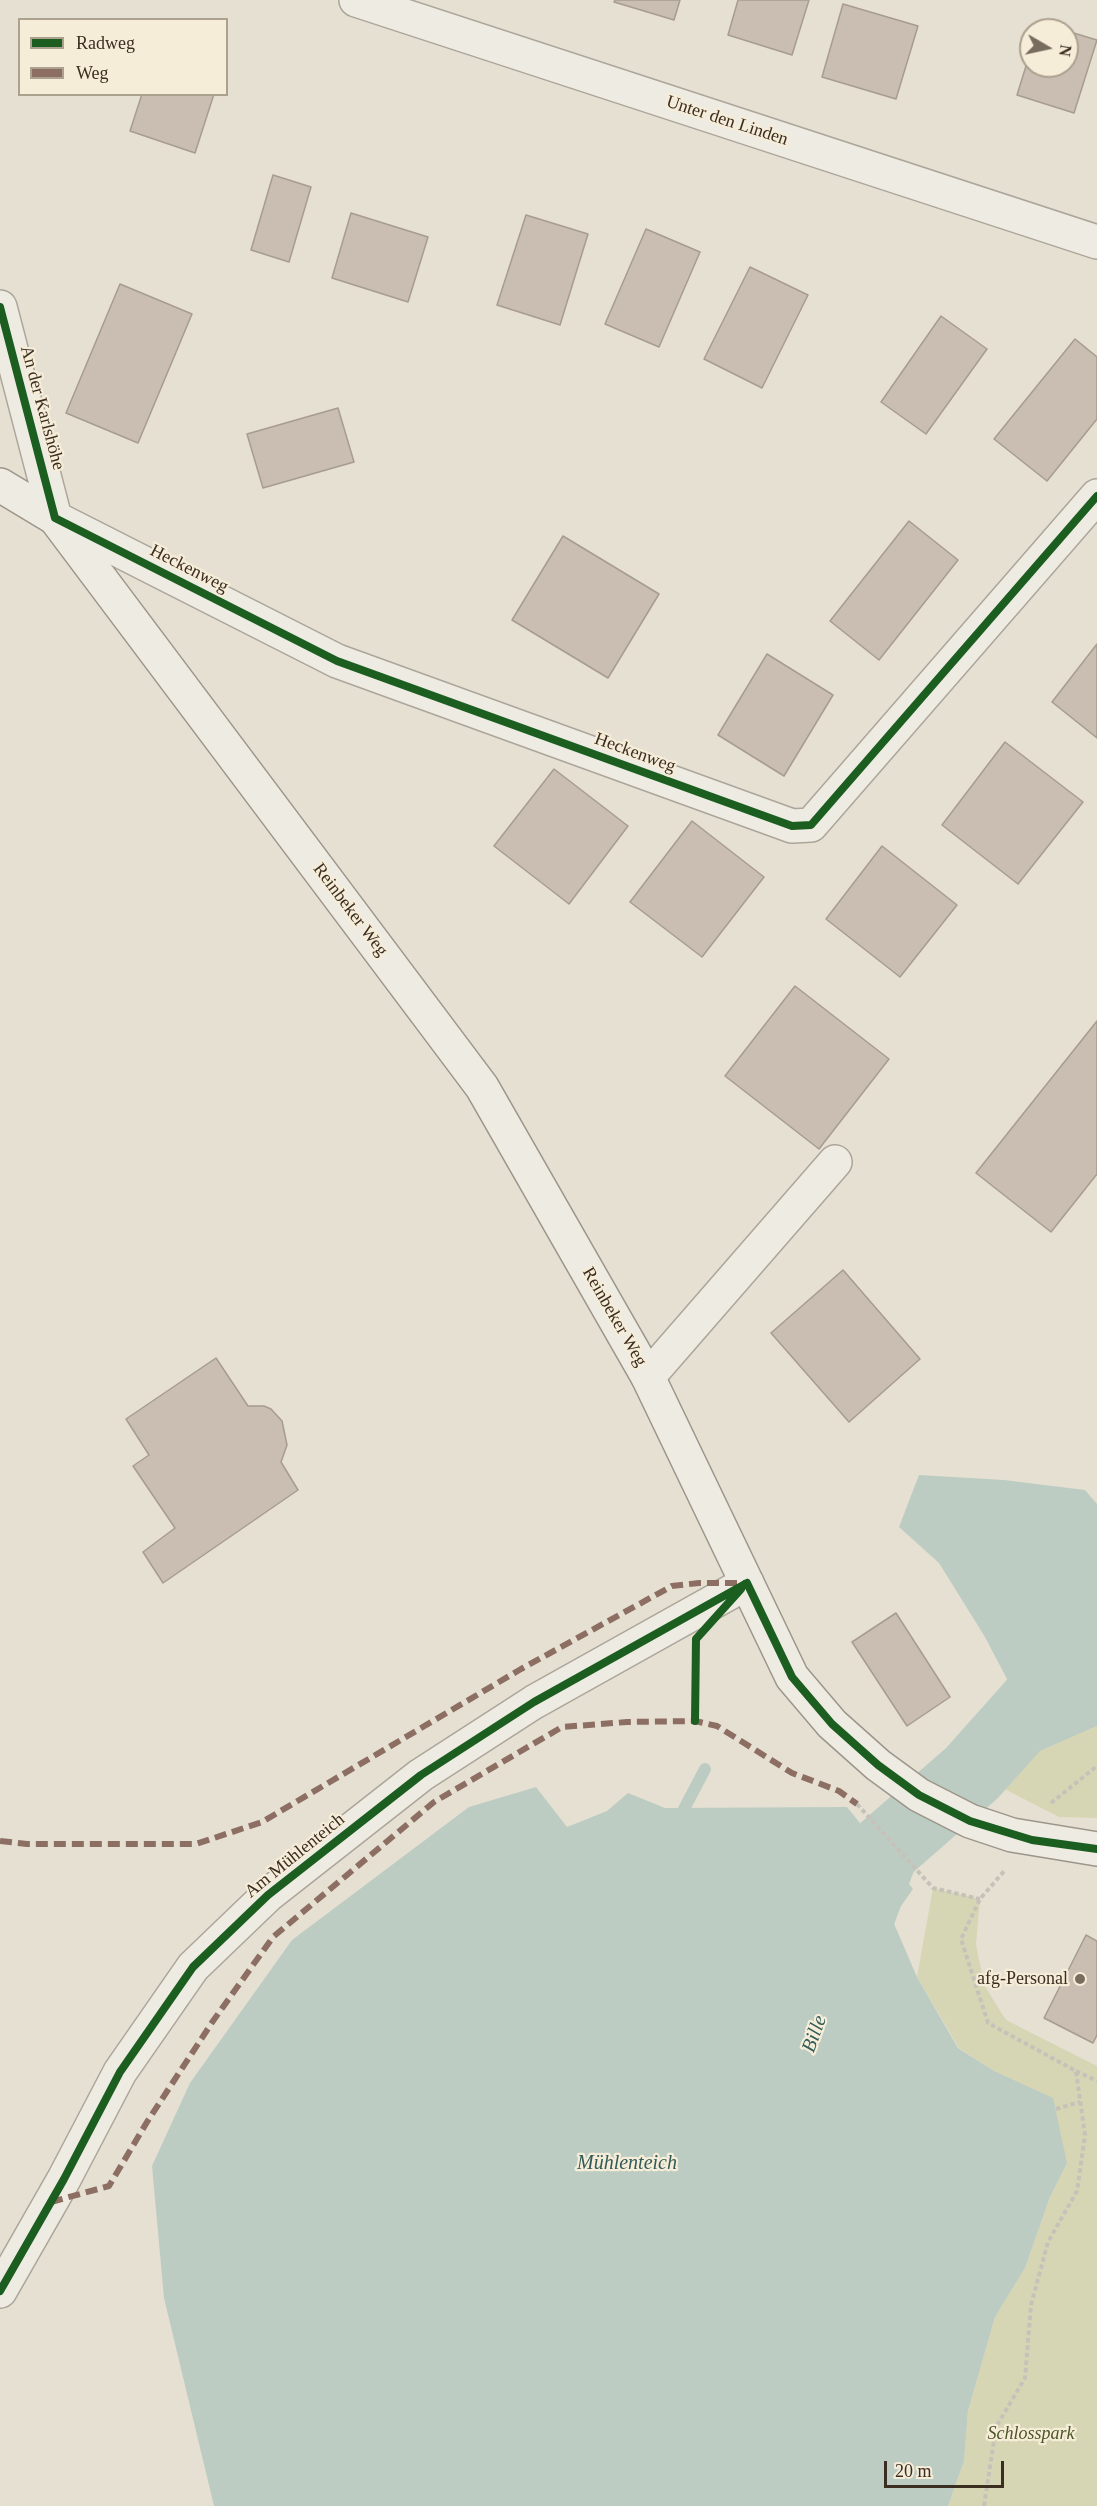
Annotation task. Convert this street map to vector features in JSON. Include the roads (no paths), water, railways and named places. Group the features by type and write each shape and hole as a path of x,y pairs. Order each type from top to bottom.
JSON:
{"street":[{"name":"Unter den Linden","path":"356,0 1097,242"},
{"name":"An der Karlshöhe","path":"0,307 55,518"},
{"name":"Reinbeker Weg","path":"0,485 55,518 483,1087 648,1377 792,1677 832,1724 878,1765 919,1795 970,1821 1022,1837 1097,1850"},
{"name":"Heckenweg","path":"55,518 337,661 792,826 811,825 1097,496"},
{"name":"Reinbeker Weg","path":"648,1377 835,1162"},
{"name":"Am Mühlenteich","path":"0,2291 64,2179 120,2072 193,1967 268,1895 421,1775 534,1702 747,1583"}],"water":[{"path":"919,1475 1004,1480 1085,1490 1097,1504 1097,1726 1008,1765 985,1779 962,1768 1002,1707 1007,1679 985,1637 939,1563 899,1527"},
{"name":"Mühlenteich","path":"536,1787 567,1827 607,1811 628,1793 665,1808 847,1807 913,1889 892,1919 917,1977 958,2048 994,2071 1053,2098 1067,2163 1050,2197 1025,2268 995,2317 968,2411 964,2461 948,2506 214,2506 164,2298 152,2166 190,2083 292,1940 469,1807"}],"waterway":[{"name":"Bille","path":"848,1945 883,1851 972,1773 1097,1633"},
{"path":"684,1809 705,1769"}],"place":[{"name":"afg-Personal","path":"1080,1979"}],"park label":[{"name":"Schlosspark","path":"1031,2434"}]}
